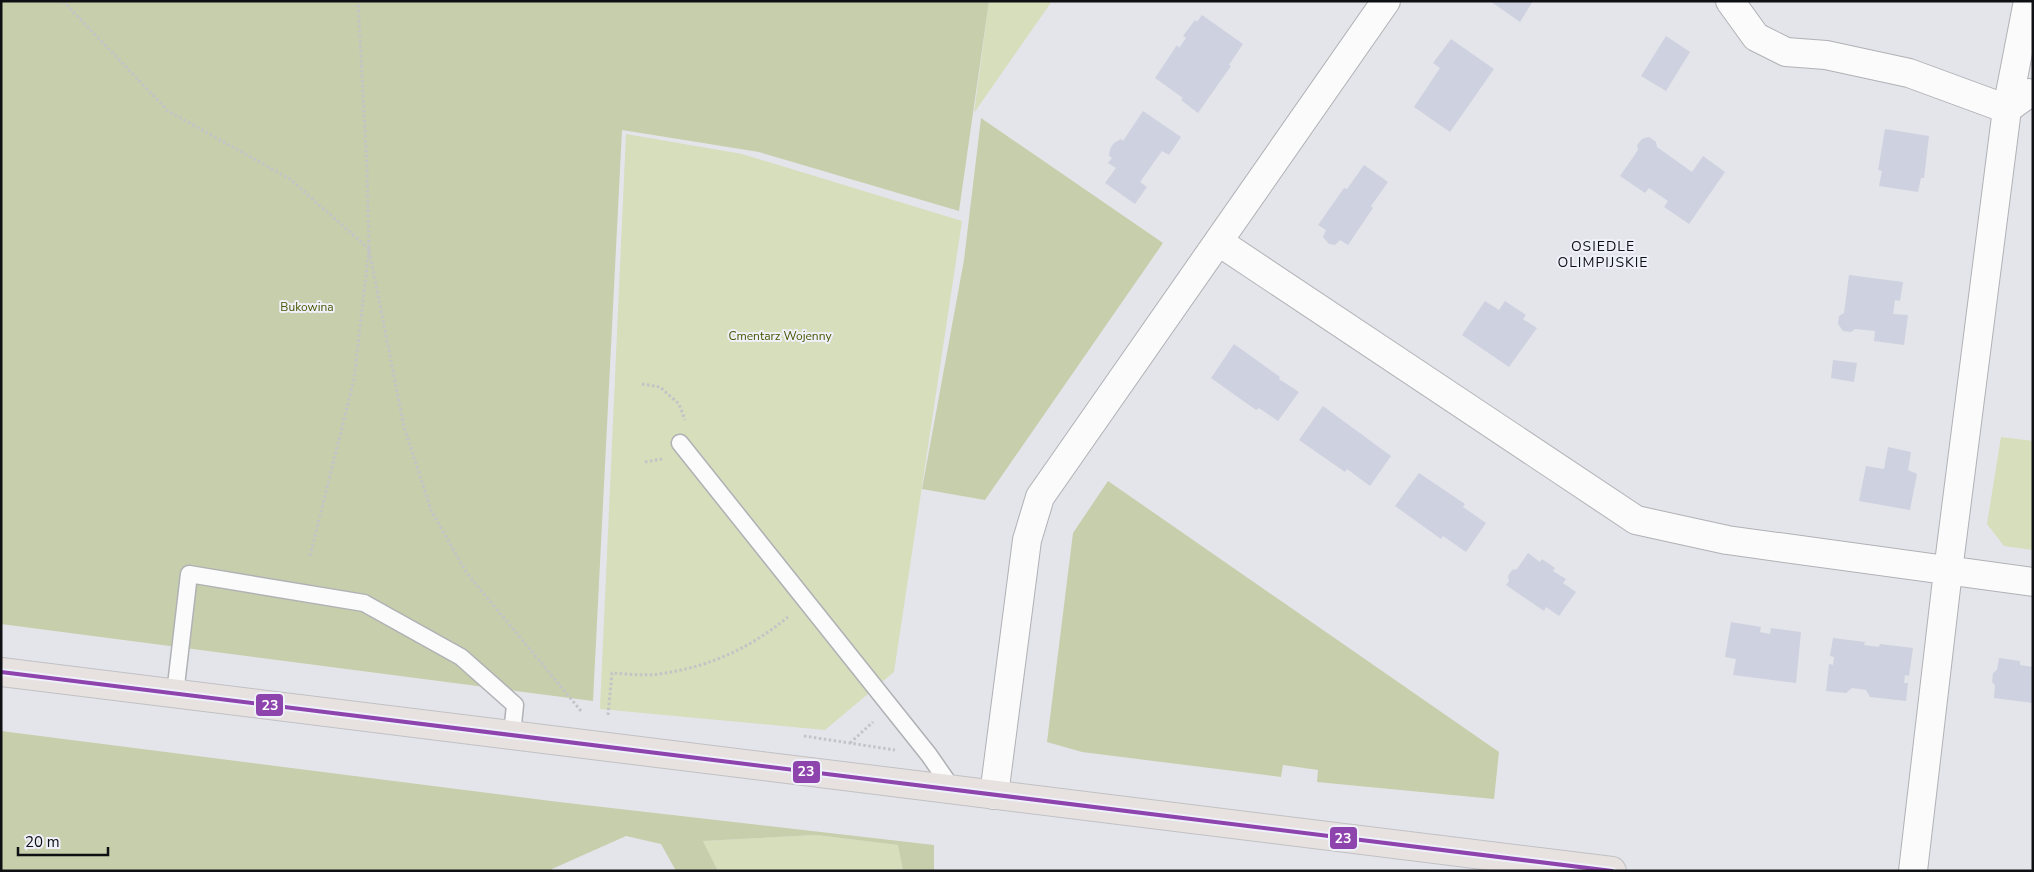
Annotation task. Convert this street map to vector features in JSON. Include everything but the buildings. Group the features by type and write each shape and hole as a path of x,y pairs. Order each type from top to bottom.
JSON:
{"main road":[{"path":"1,672 994,795 1519,865 1612,871"}],"street":[{"path":"994,795 1027,540 1040,497 1386,1"},
{"path":"1730,1 1756,37 1786,52 1826,55 1909,73 2007,109"},
{"path":"1913,871 1948,570 2007,109 2028,1"},
{"path":"2007,109 2028,93 2033,94"},
{"path":"1219,242 1636,520 1727,540 2033,582"}],"lane":[{"path":"680,443 929,755 954,790"},
{"path":"175,694 189,574 364,603 461,657 515,705 512,734"}],"path":[{"path":"63,1 168,112 290,179 369,248 404,427 431,510 466,572 581,711"},
{"path":"310,556 354,379 369,248 367,168 358,1"},
{"path":"608,715 612,674 657,674 719,660 751,644 807,602"},
{"path":"849,743 890,707"},
{"path":"804,736 929,755"}],"green space":[{"name":"Bukowina","path":"1,1 989,1 959,211 759,152 622,130 593,701 1,624"},
{"path":"989,1 1052,1 974,113"},
{"path":"981,118 1163,243 985,500 922,489 964,260"},
{"name":"Cmentarz Wojenny","path":"626,134 742,154 962,221 894,672 825,730 600,709"},
{"path":"2001,437 2033,441 2033,550 2004,546 1987,524"},
{"path":"1108,481 1499,752 1494,799 1317,782 1318,770 1283,765 1281,777 1082,752 1047,742 1073,533"},
{"path":"1,731 559,802 934,845 934,871 903,871 898,845 816,835 703,841 718,871 676,871 661,844 626,836 552,869 552,871 1,871"},
{"path":"816,835 898,845 903,871 718,871 703,841"}],"transit line":[{"name":"23","path":"1,672 1612,871"}],"district":[{"name":"OSIEDLE OLIMPIJSKIE","path":"1603,254"}]}
